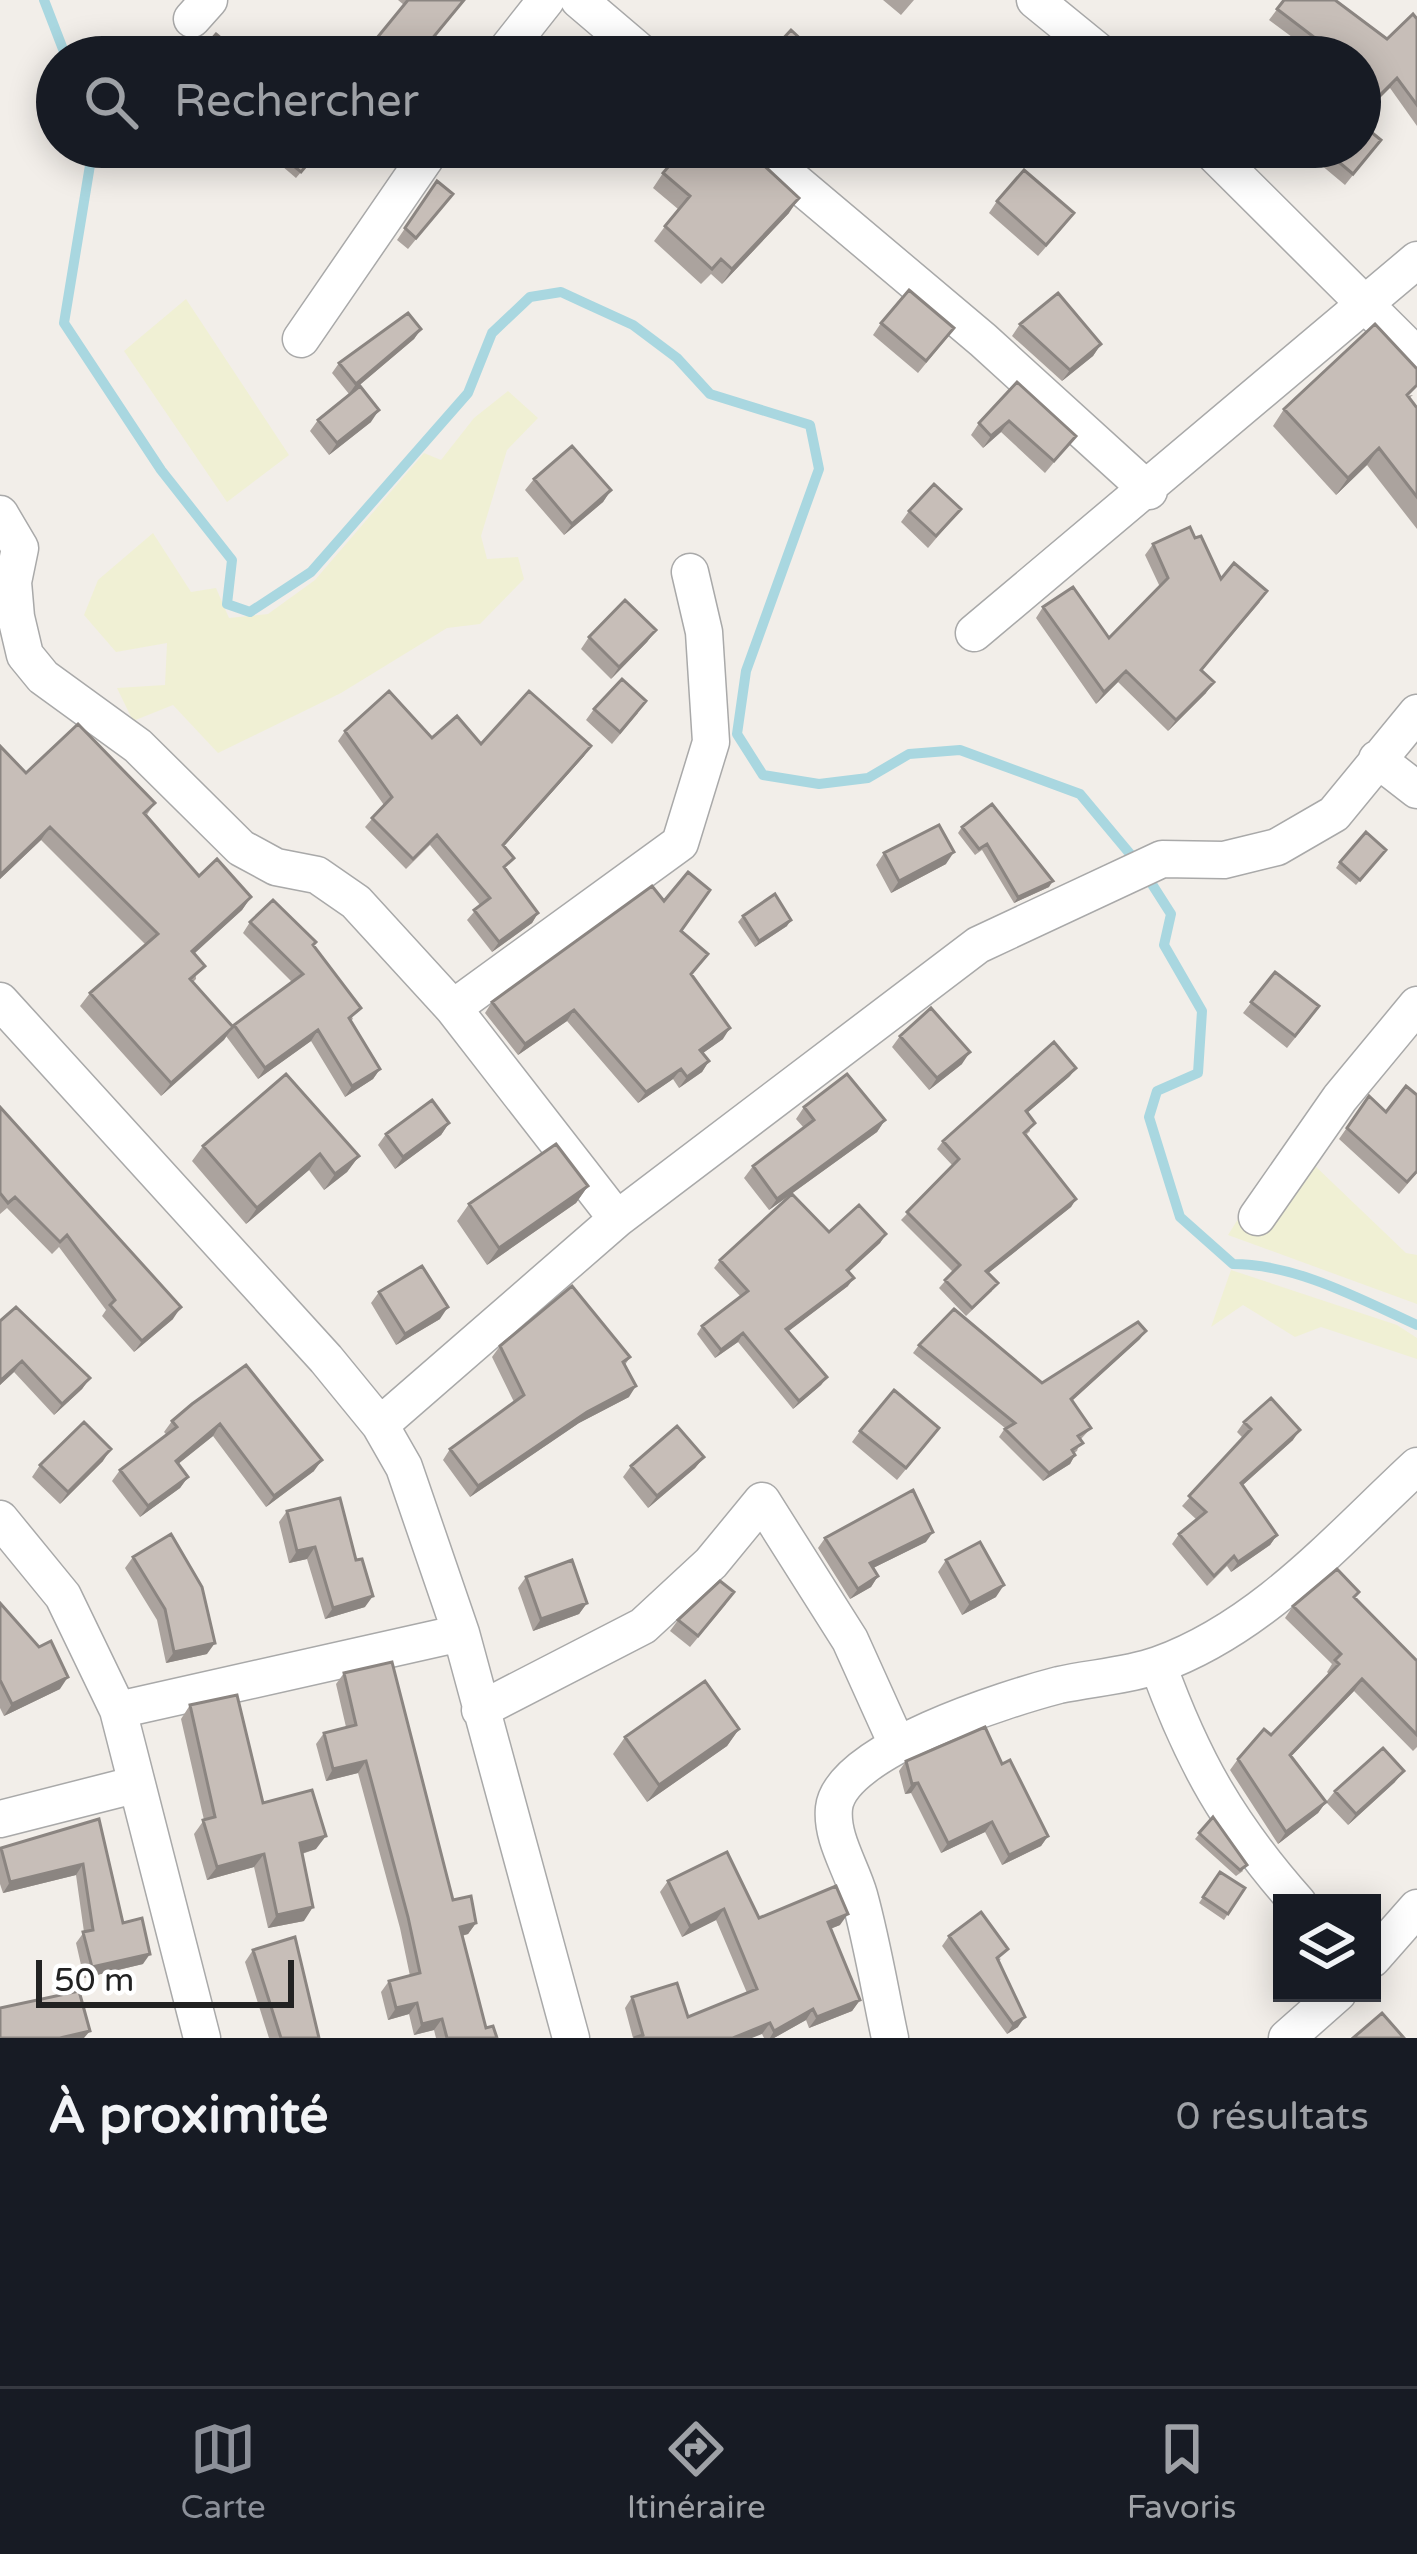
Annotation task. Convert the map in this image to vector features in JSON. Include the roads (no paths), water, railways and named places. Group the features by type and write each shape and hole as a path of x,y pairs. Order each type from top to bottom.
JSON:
{"street":[{"path":"518,36 546,0"},
{"path":"578,0 621,36"},
{"path":"1035,0 1079,36"},
{"path":"301,339 419,168"},
{"path":"779,168 983,340 1149,491"},
{"path":"1228,168 1417,356"},
{"path":"974,633 1149,491 1417,260"},
{"path":"0,514 20,548 13,582 25,655 43,676 138,746 242,848 276,867 317,875 356,902 453,1008 617,1219"},
{"path":"453,1008 680,842 711,742 703,620 690,572"},
{"path":"380,1425 617,1219 978,945 1162,859 1224,860 1276,847 1334,814 1417,713"},
{"path":"1378,759 1417,790"},
{"path":"0,1000 380,1425 404,1467 461,1633 571,2038"},
{"path":"1257,1217 1340,1098 1417,1005"},
{"path":"890,2038 859,1894 836,1833 834,1804 843,1788 896,1742 1056,1686 1158,1665 1234,1624 1316,1567 1417,1466"},
{"path":"480,1709 643,1626 711,1562 762,1502 850,1640 896,1742"},
{"path":"0,1519 63,1596 118,1710 202,2038"},
{"path":"118,1710 461,1633"},
{"path":"1158,1665 1191,1754 1210,1789 1291,1894"},
{"path":"0,1819 134,1785"},
{"path":"1381,1949 1417,1908"},
{"path":"1287,2038 1328,2002"}],"waterway":[{"path":"44,0 58,36"},
{"path":"90,168 64,323 161,470 232,560 227,604 250,612 311,572 468,393 492,333 530,297 561,292 633,325 677,358 710,394 810,425 819,469 746,671 737,734 763,775 819,784 868,778 909,754 960,750 1080,794 1141,867 1171,914 1164,945 1202,1011 1198,1073 1157,1091 1149,1117 1180,1217 1233,1264 1304,1276 1417,1325"}]}
